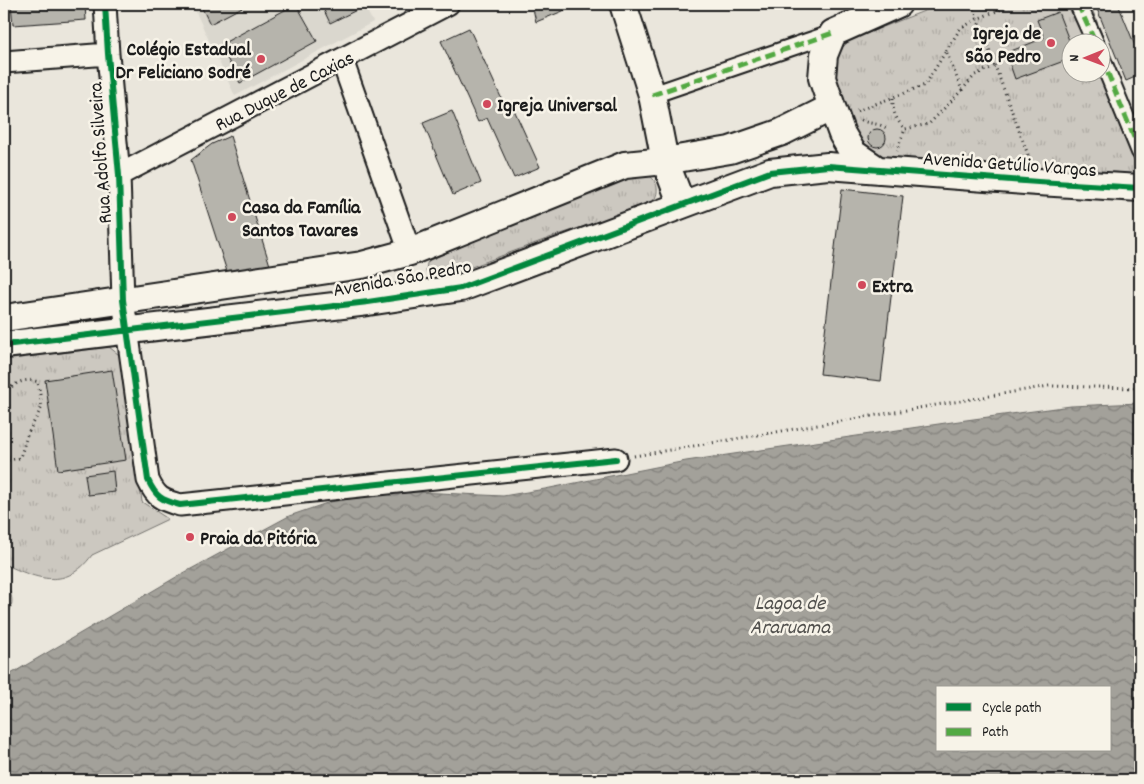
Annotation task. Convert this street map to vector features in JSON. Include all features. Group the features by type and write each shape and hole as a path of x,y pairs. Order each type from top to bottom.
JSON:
{"street":[{"name":"Rua Adolfo Silveira","path":"105,4 119,174 123,300 148,480 154,492 164,501 180,505 616,459"},
{"name":"Rua Duque de Caxias","path":"119,174 448,4"},
{"path":"623,4 652,95 665,161 682,205"},
{"path":"652,95 833,33 898,4"},
{"path":"1078,4 1090,32"},
{"path":"833,33 824,55 822,78 839,111 842,134 854,153 885,170"},
{"path":"4,62 108,54"},
{"path":"342,60 410,252"},
{"path":"1111,82 1140,152"},
{"name":"Avenida São Pedro","path":"4,318 362,265 410,252 624,165 665,161 730,150 839,111"},
{"name":"Avenida São Pedro","path":"4,345 368,302 461,288 770,172 828,166 885,170"},
{"name":"Avenida Getúlio Vargas","path":"885,170 1140,188"},
{"path":"362,265 350,274 348,285 356,295 368,302"}],"path":[{"path":"972,4 1038,182"},
{"path":"839,111 862,110 925,86 960,29 977,19 1014,4"},
{"path":"946,50 962,90"},
{"path":"905,129 929,124 975,75 995,66"},
{"path":"893,98 892,109 899,123 905,129"},
{"path":"839,111 868,124 880,124 888,128"},
{"path":"885,170 896,151 905,129"},
{"path":"4,392 15,383 31,379 38,382 42,407 28,433 20,458 4,461"},
{"path":"616,459 1049,386 1140,388"}],"shaded area":[{"name":"Colégio Estadual Dr Feliciano Sodré","path":"192,4 363,4 373,22 235,96"}],"green space":[{"path":"942,4 1090,4 1101,32 1062,32 1062,82 1112,82 1112,60 1140,131 1140,176 882,161 855,138 833,84 834,66 838,52 850,40"},
{"path":"637,171 649,175 656,183 657,193 651,204 552,237 442,278 431,277 426,271 427,263 430,260"},
{"path":"109,347 123,358 142,502 168,519 92,555 72,574 62,578 40,577 4,564 4,360"},
{"path":"4,583 10,592 12,600 8,614 4,618"}],"water":[{"name":"Lagoa de Araruama","path":"1140,403 1140,780 4,780 4,678 178,576 289,516 330,502 398,491 503,496 686,461 1071,406"}],"building":[{"path":"11,4 85,4 86,20 13,25"},
{"path":"200,4 248,4 210,24"},
{"path":"296,4 317,41 240,83 220,45"},
{"path":"321,4 366,4 367,5 330,23"},
{"path":"532,4 580,4 536,22"},
{"path":"1095,4 1118,4 1140,58 1140,75 1126,81 1112,46 1112,32 1106,32"},
{"name":"Igreja de São Pedro","path":"1058,12 1066,32 1062,32 1062,62 1015,79 1006,53 1044,38 1037,20"},
{"name":"Igreja Universal","path":"469,28 505,106 511,103 540,167 514,178 487,118 478,122 441,41"},
{"path":"452,111 481,183 453,195 423,123"},
{"path":"877,129 883,132 886,138 883,144 877,147 871,144 868,138 871,132"},
{"name":"Casa da Família Santos Tavares","path":"230,136 273,275 230,281 191,160 212,144"},
{"name":"Extra","path":"842,189 903,196 881,381 820,374"},
{"path":"112,370 126,460 58,470 45,380"},
{"path":"113,471 115,492 88,495 85,475"}],"marked path":[{"path":"1078,4 1091,32"},
{"path":"652,95 833,33"},
{"path":"1111,82 1140,152"}],"cycle path":[{"path":"105,4 119,175 123,300 148,480 160,497 180,505 616,459"},
{"path":"4,345 368,302 461,288 770,172 828,166 1140,188"}],"place":[{"name":"Igreja de São Pedro","path":"1051,43"},
{"name":"Colégio Estadual Dr Feliciano Sodré","path":"261,59"},
{"name":"Igreja Universal","path":"487,104"},
{"name":"Casa da Família Santos Tavares","path":"232,217"},
{"name":"Extra","path":"862,285"},
{"name":"Praia da Pitória","path":"190,537"}]}
